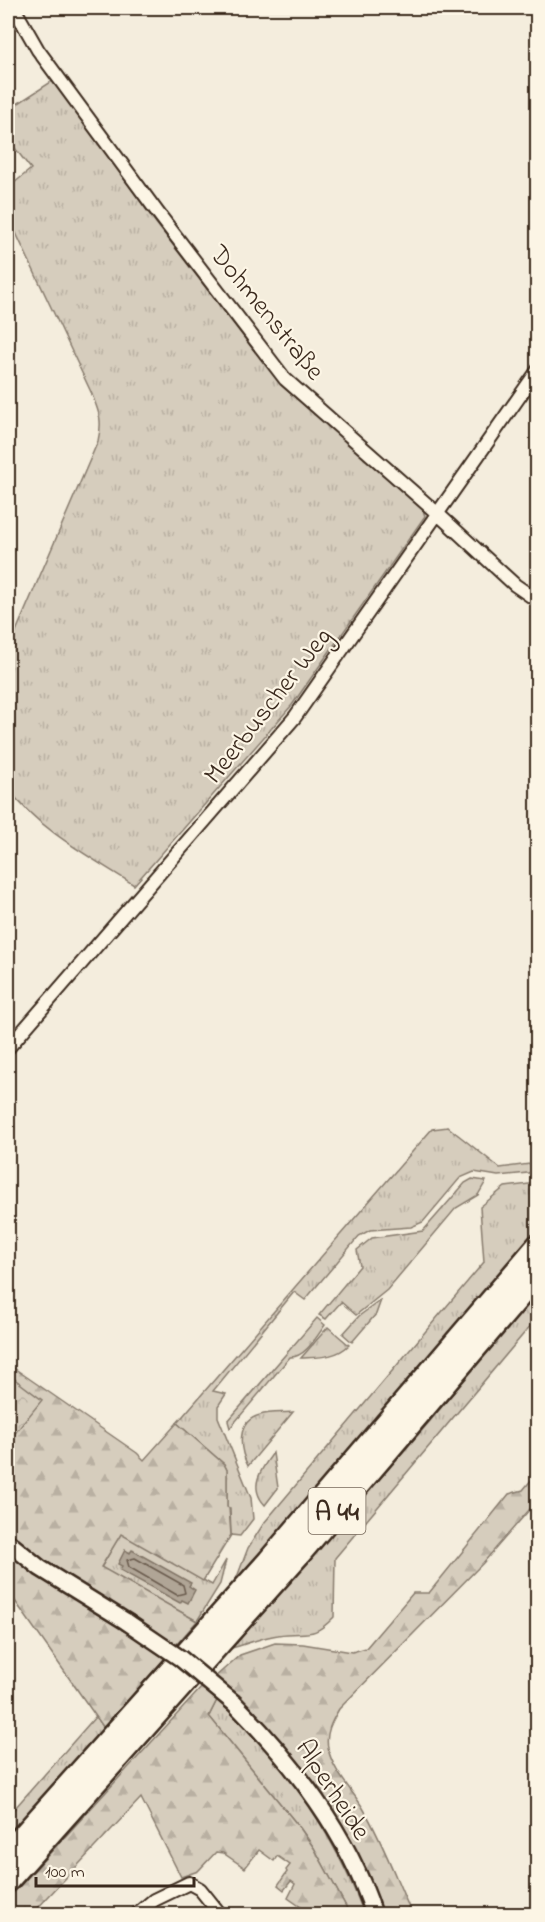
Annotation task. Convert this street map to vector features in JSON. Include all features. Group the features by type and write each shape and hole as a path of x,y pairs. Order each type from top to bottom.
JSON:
{"highway":[{"name":"A 44","path":"8,1853 269,1561 537,1246"},
{"name":"A 44","path":"8,1880 307,1546 537,1274"}],"street":[{"name":"Dohmenstraße","path":"14,8 38,50 158,213 285,379 515,585 537,601"},
{"name":"Meerbuscher Weg","path":"8,1048 295,717 537,370"},
{"name":"Alperheide","path":"8,1542 40,1568 180,1658 234,1702 300,1776 347,1853 374,1914"},
{"path":"137,1914 154,1900 189,1883 201,1889 220,1914"}],"green space":[{"path":"54,80 156,223 282,386 421,505 425,516 292,705 134,885 50,830 20,803 8,788 8,650 98,441 100,427 98,411 91,392 8,216 8,188 31,169 8,139 8,110"},
{"path":"448,1127 500,1168 537,1163 537,1172 498,1176 474,1172 460,1178 423,1222 411,1227 370,1230 359,1236 305,1300 294,1292 213,1391 226,1394 218,1406 218,1417 251,1498 253,1519 240,1536 231,1535 230,1508 227,1508 227,1470 224,1464 177,1423 432,1129"},
{"path":"472,1179 486,1181 478,1195 456,1208 387,1290 356,1315 341,1302 326,1319 319,1315 360,1266 357,1250 372,1238 423,1231 465,1183"},
{"path":"537,1183 537,1231 227,1595 234,1585 248,1548 264,1523 484,1262 480,1207 505,1187"},
{"path":"537,1290 537,1318 335,1558 334,1617 314,1632 272,1636 232,1648 430,1421"},
{"path":"381,1300 376,1314 352,1342 343,1334 359,1316"},
{"path":"317,1318 325,1325 314,1340 301,1354 290,1357 230,1428 228,1421"},
{"path":"328,1327 349,1345 333,1355 301,1358"},
{"path":"8,1364 144,1460 177,1423 224,1464 227,1470 227,1507 229,1508 231,1535 203,1581 121,1534 101,1567 197,1621 104,1728 8,1591"},
{"path":"8,1374 42,1400 8,1442"},
{"path":"293,1412 248,1466 242,1444 243,1429 247,1423 252,1418 264,1414"},
{"path":"273,1453 278,1488 265,1505 257,1492 258,1478"},
{"path":"537,1473 537,1501 483,1563 339,1709 330,1727 327,1743 330,1756 370,1821 412,1914 379,1914 346,1840 215,1677 240,1655 275,1643 303,1644 352,1652 366,1648 413,1593 429,1593 509,1494 523,1490"},
{"path":"121,1533 212,1585 226,1560 220,1584 197,1621 101,1568"},
{"path":"202,1687 217,1700 209,1716 300,1828 314,1848 350,1914 311,1914 288,1898 295,1884 291,1881 284,1890 278,1885 290,1865 277,1856 274,1861 259,1850 245,1868 223,1853 216,1852 198,1871 181,1877 141,1798 32,1914 8,1914 8,1899"},
{"path":"217,1700 263,1746 304,1798 338,1855 364,1914 350,1914 314,1848 300,1828 209,1716"},
{"path":"96,1716 104,1728 8,1837 8,1816"}],"water":[{"path":"125,1550 130,1553 132,1550 191,1583 189,1586 195,1590 188,1603 182,1600 180,1603 120,1570 122,1566 118,1564"}]}
